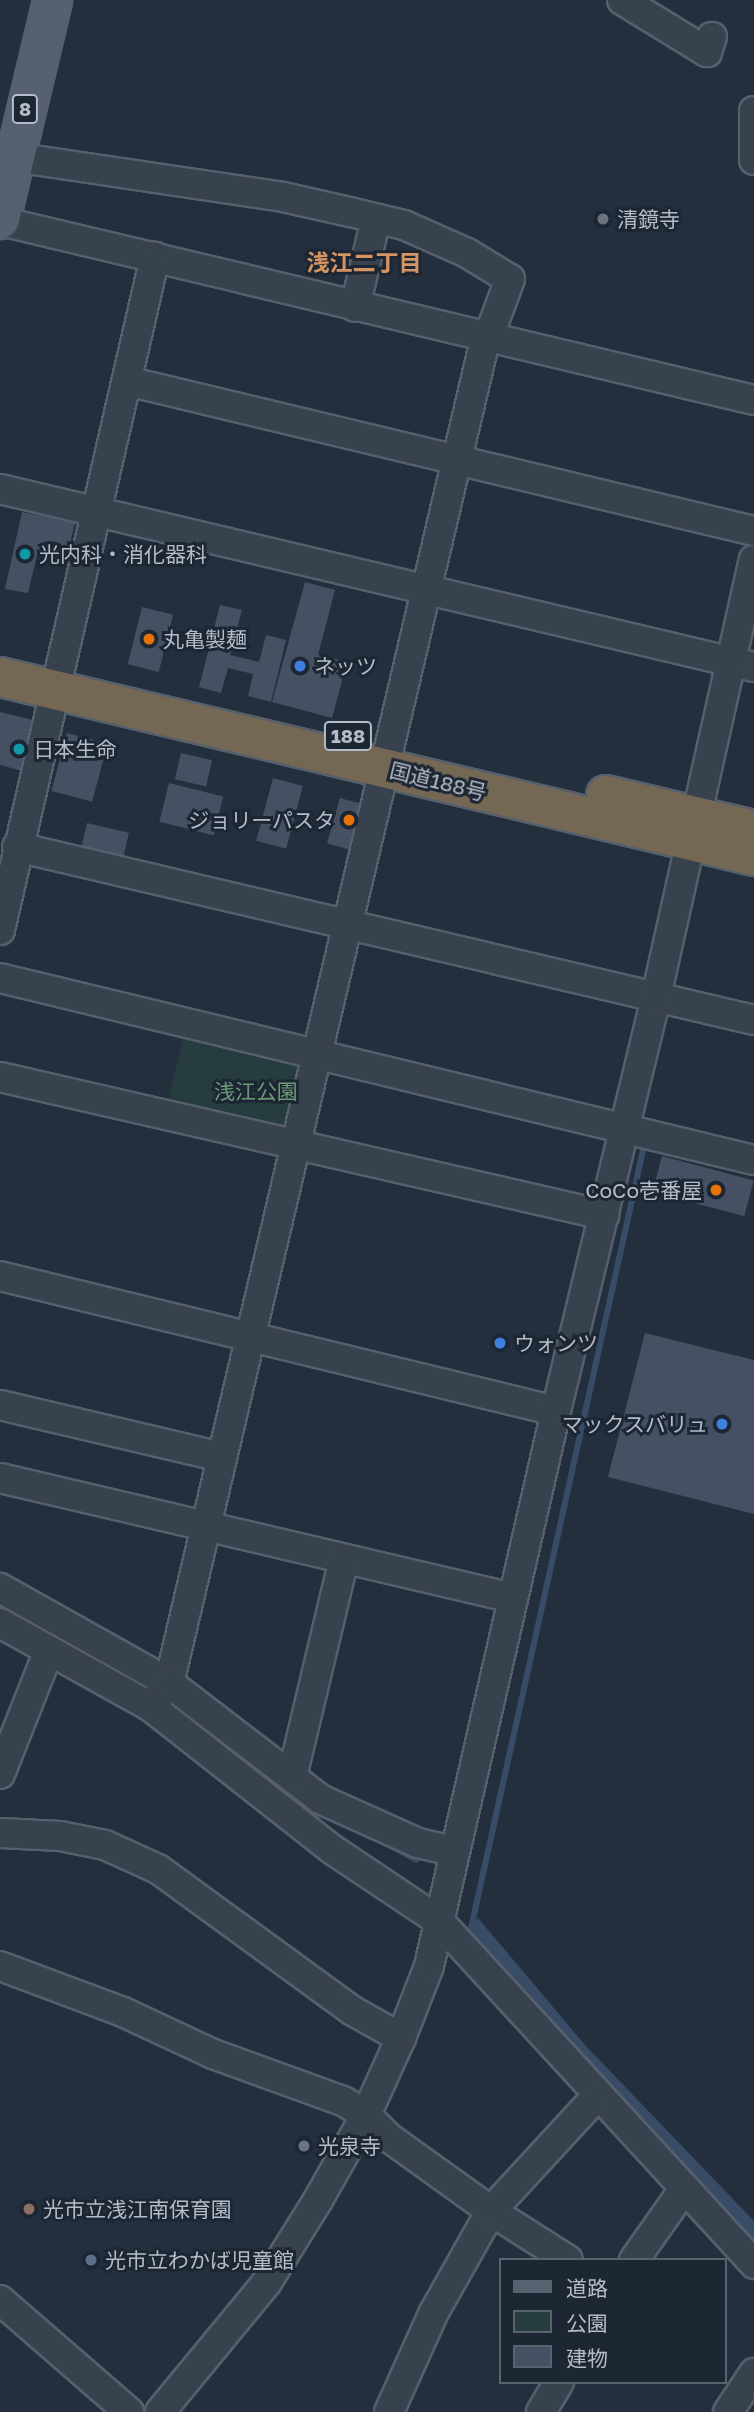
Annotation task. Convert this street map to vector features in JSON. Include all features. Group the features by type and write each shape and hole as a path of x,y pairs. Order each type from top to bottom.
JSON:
{"highway":[{"name":"国道188号","path":"0,654 57,678 694,829 754,856"},
{"name":"国道188号","path":"0,677 57,678"},
{"name":"国道188号","path":"694,829 754,830"}],"main road":[{"name":"8","path":"0,220 7,157 52,0"}],"street":[{"path":"622,0 708,52 712,37"},
{"path":"754,111 754,160"},
{"path":"7,157 283,197 404,225 467,253 510,279 493,325 486,336 169,1683 151,1707"},
{"path":"355,307 376,219"},
{"path":"0,220 355,307 754,400"},
{"path":"0,930 155,257"},
{"path":"127,381 754,531"},
{"path":"0,489 96,514 743,665"},
{"path":"160,2412 267,2282 366,2115 401,2038 429,1966 453,1851 694,829 743,665 754,560"},
{"path":"17,847 754,1020"},
{"path":"0,978 754,1160"},
{"path":"0,1077 604,1215"},
{"path":"0,1276 556,1411"},
{"path":"0,1405 222,1457"},
{"path":"0,1478 513,1598"},
{"path":"292,1777 344,1559"},
{"path":"0,1588 169,1683 320,1799 418,1843 453,1851"},
{"path":"0,1623 151,1707 333,1850 439,1921 754,2264"},
{"path":"0,1774 49,1650"},
{"path":"0,1833 60,1836 105,1845 158,1869 353,2011 401,2038"},
{"path":"0,1966 123,2012 213,2054 343,2101 366,2115 388,2137 491,2211 565,2258"},
{"path":"389,2412 433,2314 491,2211 598,2095"},
{"path":"635,2258 677,2199 687,2191"},
{"path":"2,2304 129,2412"},
{"path":"729,2412 754,2373"},
{"path":"541,2412 558,2384"}],"green space":[{"name":"浅江公園","path":"183,1037 301,1064 285,1132 167,1105"}],"water":[{"path":"478,1918 585,2045 754,2221 754,2243 473,1936 471,1928"}],"building":[{"name":"光内科・消化器科","path":"22,512 75,523 67,557 38,551 28,593 5,589"},
{"path":"305,582 335,590 318,655 347,662 332,718 272,702"},
{"path":"220,605 242,610 230,655 259,662 266,635 286,640 271,702 248,696 253,674 228,668 221,693 199,687"},
{"path":"142,607 173,615 159,672 128,664"},
{"name":"日本生命","path":"0,712 33,720 42,732 30,773 0,765"},
{"path":"67,733 108,744 92,802 51,791"},
{"path":"181,753 212,760 206,787 175,779"},
{"path":"273,778 303,786 286,849 256,841"},
{"path":"169,783 223,797 214,835 159,822"},
{"path":"340,798 372,807 359,852 327,843"},
{"path":"87,823 129,833 121,868 79,858"},
{"path":"662,1156 754,1181 744,1216 652,1192"},
{"path":"645,1333 754,1360 754,1514 608,1477"}],"waterway":[{"path":"475,1932 471,1928 645,1141"},
{"path":"247,1760 307,1809 322,1815"},
{"path":"383,1842 417,1860"}],"place":[{"name":"清鏡寺","path":"603,219"},
{"name":"光内科・消化器科","path":"25,554"},
{"name":"丸亀製麺","path":"149,639"},
{"name":"ネッツ","path":"300,666"},
{"name":"日本生命","path":"19,749"},
{"name":"ジョリーパスタ","path":"349,820"},
{"name":"CoCo壱番屋","path":"716,1190"},
{"name":"ウォンツ","path":"500,1343"},
{"name":"マックスバリュ","path":"722,1424"},
{"name":"光泉寺","path":"304,2146"},
{"name":"光市立浅江南保育園","path":"29,2209"},
{"name":"光市立わかば児童館","path":"91,2260"}],"district":[{"name":"浅江二丁目","path":"364,262"}]}
